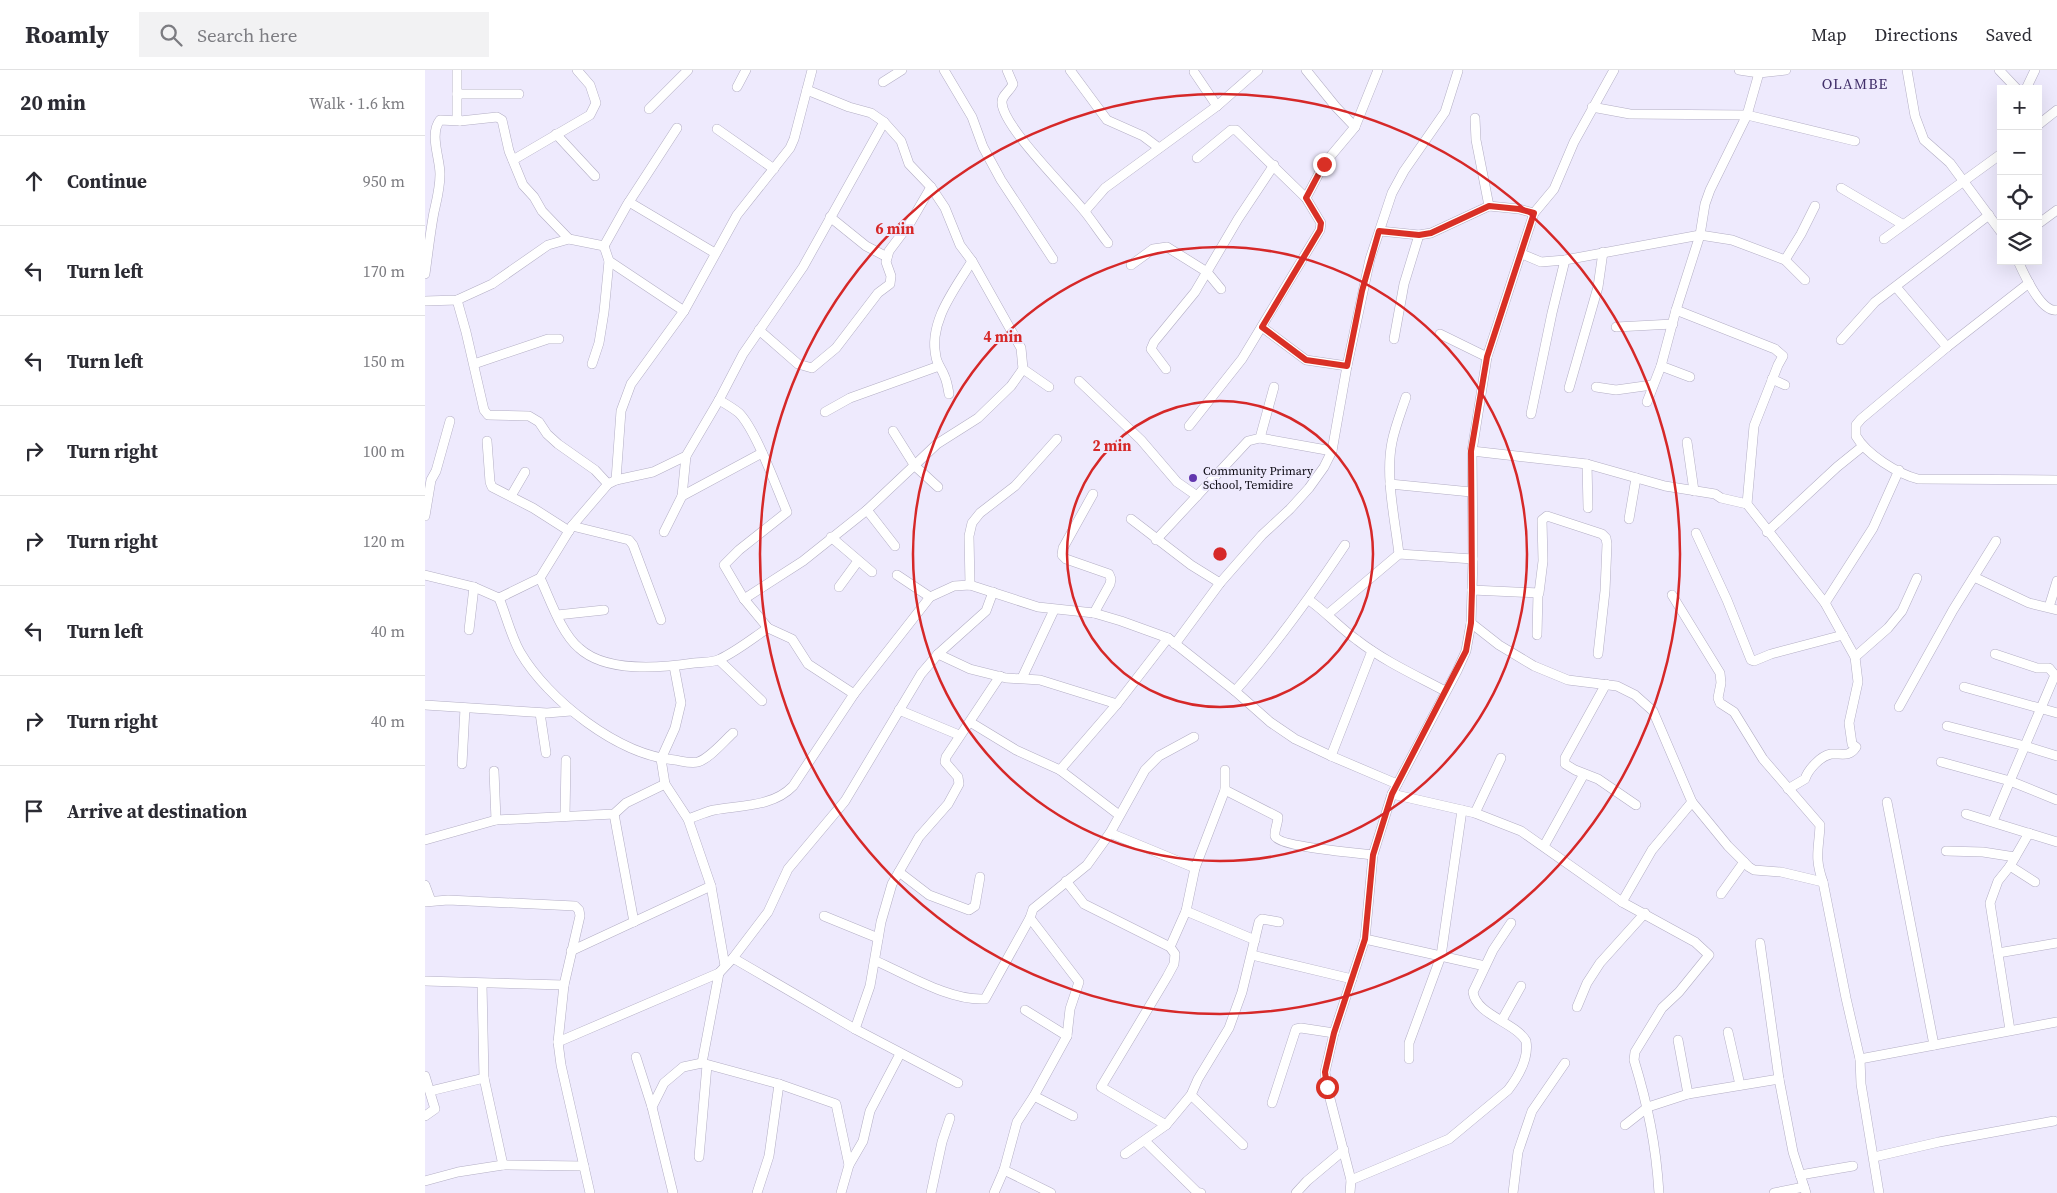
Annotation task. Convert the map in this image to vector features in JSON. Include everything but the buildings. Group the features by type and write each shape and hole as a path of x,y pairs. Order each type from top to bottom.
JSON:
{"street":[{"path":"457,70 457,119 461,121"},
{"path":"513,160 590,115 597,103 589,85 577,70"},
{"path":"649,109 688,70"},
{"path":"737,87 746,70"},
{"path":"499,598 540,578 571,529 612,482 621,411 631,384 684,311 737,215 794,139 812,70"},
{"path":"883,82 902,70"},
{"path":"944,70 972,117 983,147 1001,180 1053,258"},
{"path":"1007,70 1013,84 1001,102 1003,110 1018,134 1085,212 1108,243"},
{"path":"1070,70 1107,120 1143,136 1159,148"},
{"path":"1085,212 1105,188 1217,106 1258,70"},
{"path":"1306,70 1355,127"},
{"path":"1306,198 1324,164 1355,127 1378,70"},
{"path":"1350,1193 1351,1180 1327,1087 1325,1072 1334,1033 1365,939 1373,855 1392,794 1466,651 1471,623 1473,559 1471,451 1487,357 1534,213 1554,189 1574,142 1614,70"},
{"path":"1739,70 1759,73 1786,70"},
{"path":"1907,70 1915,116 1924,140 1950,163 1997,226"},
{"path":"1999,70 2013,85"},
{"path":"2028,85 2035,70"},
{"path":"1060,770 1262,535 1309,488 1332,451 1362,291 1379,231 1392,193 1404,171 1445,112 1458,71"},
{"path":"1194,72 1217,106"},
{"path":"1647,402 1661,366 1676,310 1700,235 1705,204 1747,115 1759,73"},
{"path":"744,599 803,561 867,510 937,444 978,418 1011,386 1023,369 1021,348 972,261 960,245 945,208 931,187 909,164 901,141 884,122 871,113 849,107 807,90"},
{"path":"457,94 519,94"},
{"path":"1593,107 1630,114 1747,115 1855,141"},
{"path":"2042,122 2057,110"},
{"path":"425,274 430,209 439,193 440,171 436,148 437,125 440,120 461,121 497,117 502,120 513,160 523,185 534,196 542,211 569,239"},
{"path":"1475,118 1476,140 1489,206"},
{"path":"664,532 682,496 686,456 743,354 803,267 884,122"},
{"path":"592,364 599,343 609,262 604,246 629,202 677,128"},
{"path":"717,129 774,168"},
{"path":"1189,426 1242,359 1320,230 1321,223 1306,198 1236,130 1231,130 1197,158"},
{"path":"556,134 595,176"},
{"path":"1884,239 1902,224 1997,157"},
{"path":"1166,369 1151,349 1154,342 1195,292 1238,219 1274,165"},
{"path":"759,330 798,364 812,368 836,348 878,293 890,284 891,276 886,262 887,257 931,187"},
{"path":"1841,188 1902,224"},
{"path":"629,202 715,253"},
{"path":"1379,231 1419,235 1431,233 1489,206 1519,209 1534,213"},
{"path":"1785,260 1815,206"},
{"path":"2042,221 2057,210"},
{"path":"1841,340 1875,302 1989,215"},
{"path":"830,217 867,246 887,257"},
{"path":"1394,340 1404,284 1419,235"},
{"path":"1521,254 1541,262 1565,260 1700,235 1731,240 1785,260 1805,280"},
{"path":"425,301 457,300 492,284 548,245 569,239 604,246"},
{"path":"1131,265 1153,249 1167,247 1207,272 1221,289"},
{"path":"1569,388 1598,287 1603,252"},
{"path":"1531,414 1565,260"},
{"path":"949,394 944,374 935,356 935,338 939,321 949,297 972,261"},
{"path":"609,262 684,311"},
{"path":"2020,265 2029,283 2047,308 2052,311 2057,310"},
{"path":"2029,283 1947,347 1861,419 1856,425 1856,436 1863,446 1899,470 1918,479 2057,480"},
{"path":"1896,286 1947,347"},
{"path":"457,300 484,410 488,415 529,416 539,422 557,444 612,482 653,472 686,456"},
{"path":"1676,310 1779,351 1783,356 1754,426 1747,504 1825,604 1855,657 1858,682 1849,724 1853,744 1856,747 1852,752 1845,755 1828,755 1807,771 1805,779 1788,789"},
{"path":"1616,327 1673,324"},
{"path":"1262,327 1306,360 1347,366"},
{"path":"1440,334 1487,357"},
{"path":"474,364 548,339 559,339"},
{"path":"825,412 850,398 939,366"},
{"path":"1661,366 1690,377"},
{"path":"1023,369 1049,387"},
{"path":"1772,379 1785,385"},
{"path":"1079,381 1141,440 1177,482 1197,496"},
{"path":"1596,386 1616,390 1653,386"},
{"path":"1261,438 1274,387"},
{"path":"1399,554 1391,484 1391,442 1406,397"},
{"path":"719,400 739,413 746,422 762,453 787,512 739,550 724,566 744,599 768,628 792,639 808,664 854,694"},
{"path":"425,516 431,480 436,471 450,421"},
{"path":"893,431 915,466 938,488"},
{"path":"1157,540 1249,441 1261,438 1332,451"},
{"path":"970,585 969,536 972,523 980,513 1015,486 1057,439"},
{"path":"487,441 489,482 492,487 571,529 629,540 633,545 661,620"},
{"path":"1687,442 1694,491"},
{"path":"1767,532 1837,467 1863,446"},
{"path":"1471,451 1587,464 1635,478 1715,494 1721,498 1747,504"},
{"path":"682,496 762,453"},
{"path":"1587,464 1587,508"},
{"path":"1825,604 1873,528 1899,470"},
{"path":"511,496 525,472"},
{"path":"1629,519 1635,478"},
{"path":"1391,484 1471,492"},
{"path":"1093,494 1063,548 1062,554 1066,559 1109,574 1110,584 1093,613"},
{"path":"867,510 895,546"},
{"path":"1537,635 1538,593 1540,592 1543,561 1542,520 1547,516 1551,516 1602,534 1606,538 1605,591 1598,654"},
{"path":"1131,519 1191,566 1220,583"},
{"path":"1696,534 1727,600 1751,660 1754,661 1771,654 1843,635"},
{"path":"831,537 872,572"},
{"path":"1899,707 1996,542"},
{"path":"1235,691 1263,660 1309,600 1345,545"},
{"path":"1328,614 1399,554 1473,559"},
{"path":"839,587 858,560"},
{"path":"425,575 474,587 499,598 519,650 548,688 571,711 599,732 661,759 699,761 733,733"},
{"path":"897,575 930,597"},
{"path":"1974,577 2013,596 2053,609 2057,580"},
{"path":"540,578 557,615 572,640 580,649 602,660 635,668 674,666 719,660 768,628"},
{"path":"1855,657 1888,628 1902,610 1917,578"},
{"path":"688,819 711,810 758,804 784,795 793,786 854,694 930,597 954,586 970,585 1038,607 1093,613 1121,621 1172,641 1235,691 1270,722 1295,739 1397,784"},
{"path":"469,630 474,587"},
{"path":"1472,590 1538,593"},
{"path":"558,1042 722,970 768,912 788,869 842,806 921,674 938,654 986,611 993,592"},
{"path":"1672,595 1720,673 1721,684 1718,698 1720,703 1734,712 1763,759 1820,825 1817,854 1818,868 1823,882 1860,1059 1861,1084 1879,1193"},
{"path":"1309,600 1328,614 1356,640 1372,651 1445,691"},
{"path":"557,615 604,610"},
{"path":"1022,678 1054,610"},
{"path":"1471,623 1499,645 1535,666 1568,680 1617,686 1635,696 1653,711 1698,812 1744,862 1754,870 1781,872 1823,882"},
{"path":"1331,756 1372,651"},
{"path":"938,654 970,669 1069,688 1117,704"},
{"path":"1993,821 2055,675 2049,668 2037,668 1995,654"},
{"path":"719,660 762,701"},
{"path":"674,666 681,703 675,728 661,759 665,784 688,819 711,886 722,970 704,1064 699,1156"},
{"path":"855,1029 870,986 876,961 878,938 888,896 919,837 948,804 959,784 958,777 945,762 959,735 970,722 1000,676"},
{"path":"2050,686 2057,676"},
{"path":"1606,684 1565,758 1565,764 1598,779 1636,805"},
{"path":"1964,687 2057,713"},
{"path":"425,705 540,713 571,711"},
{"path":"462,764 465,708"},
{"path":"899,710 959,735"},
{"path":"540,713 546,753"},
{"path":"970,722 1016,750 1060,770 1119,815"},
{"path":"1947,726 2057,756"},
{"path":"876,961 951,994 970,999 985,999 1030,918 1033,909 1087,865 1109,833 1145,770 1159,756 1194,737"},
{"path":"1475,813 1501,758"},
{"path":"565,816 566,760"},
{"path":"1941,762 2010,781 2057,800"},
{"path":"1170,947 1186,911 1195,868 1225,790 1225,770"},
{"path":"494,771 496,820"},
{"path":"1544,846 1584,774"},
{"path":"425,840 496,820 614,814 626,803 665,784"},
{"path":"1225,790 1278,817 1275,838 1279,841 1373,855"},
{"path":"1392,794 1475,813 1521,831 1622,902 1695,942 1709,955 1679,992 1662,1008 1635,1052 1634,1060 1648,1107 1657,1162 1659,1193"},
{"path":"1622,902 1652,850 1692,802"},
{"path":"1887,802 1934,1045"},
{"path":"1409,1059 1409,1043 1441,956 1462,810"},
{"path":"614,814 634,922"},
{"path":"1966,814 2057,842"},
{"path":"1109,833 1195,868"},
{"path":"2010,1030 1990,903 1998,881 2029,833"},
{"path":"1947,851 1983,852 2015,857"},
{"path":"1721,894 1744,862"},
{"path":"2009,866 2035,882"},
{"path":"899,872 929,895 969,910 975,906 979,877"},
{"path":"1066,881 1083,904 1170,947 1175,954 1174,964 1101,1087 1166,1125"},
{"path":"425,885 428,901 448,900 575,906 579,910 580,916 564,985 558,1042 561,1065 590,1193"},
{"path":"571,951 711,886"},
{"path":"1186,911 1255,940"},
{"path":"1577,1007 1587,983 1600,963 1645,914"},
{"path":"824,916 878,938"},
{"path":"995,1193 1004,1170 1017,1122 1034,1096 1067,1036 1070,1009 1079,982 1030,918"},
{"path":"1125,1154 1166,1125 1191,1095 1198,1079 1229,1028 1252,955 1259,922 1262,918 1279,922"},
{"path":"1351,1180 1449,1139 1507,1090 1519,1072 1527,1046 1525,1038 1502,1020 1480,1007 1473,998 1473,992 1485,966 1511,923"},
{"path":"1365,939 1485,966"},
{"path":"1998,953 2057,942"},
{"path":"1760,943 1788,1130 1805,1190 1773,1193"},
{"path":"1252,955 1352,978"},
{"path":"733,958 855,1029 958,1083"},
{"path":"425,980 482,984 564,985"},
{"path":"482,984 483,1078 503,1165"},
{"path":"1502,1020 1521,986"},
{"path":"1025,1010 1067,1036"},
{"path":"1860,1059 2057,1022"},
{"path":"1272,1103 1296,1029 1301,1028 1334,1033"},
{"path":"1728,1032 1740,1085"},
{"path":"1678,1040 1688,1094"},
{"path":"841,1193 849,1165 863,1141 870,1111 900,1054"},
{"path":"636,1057 652,1107 673,1193"},
{"path":"1513,1193 1518,1152 1532,1111 1565,1063"},
{"path":"652,1107 663,1083 683,1067 704,1064 779,1084 836,1104 849,1165"},
{"path":"425,1076 435,1109 425,1116"},
{"path":"430,1091 483,1078"},
{"path":"1625,1125 1648,1107 1688,1094 1779,1079"},
{"path":"757,1193 769,1156 779,1084"},
{"path":"1191,1095 1243,1145"},
{"path":"1034,1096 1073,1116"},
{"path":"931,1193 942,1142 951,1118"},
{"path":"1874,1157 1939,1142 2054,1120"},
{"path":"1145,1141 1197,1192 1204,1192"},
{"path":"1296,1193 1307,1181 1344,1150"},
{"path":"425,1181 458,1172 503,1165 585,1166"},
{"path":"1800,1175 1853,1166"},
{"path":"1004,1170 1051,1193"}],"place":[{"name":"Community Primary School, Temidire","path":"1193,478"}],"district":[{"name":"OLAMBE","path":"1855,83"}],"route":[{"path":"1324,164 1306,198 1321,223 1320,230 1262,327 1306,360 1347,366 1362,291 1379,231 1419,235 1431,233 1489,206 1519,209 1534,213 1487,357 1471,451 1473,559 1471,623 1466,651 1392,794 1379,833 1373,855 1365,939 1334,1033 1325,1072 1327,1087"}]}
